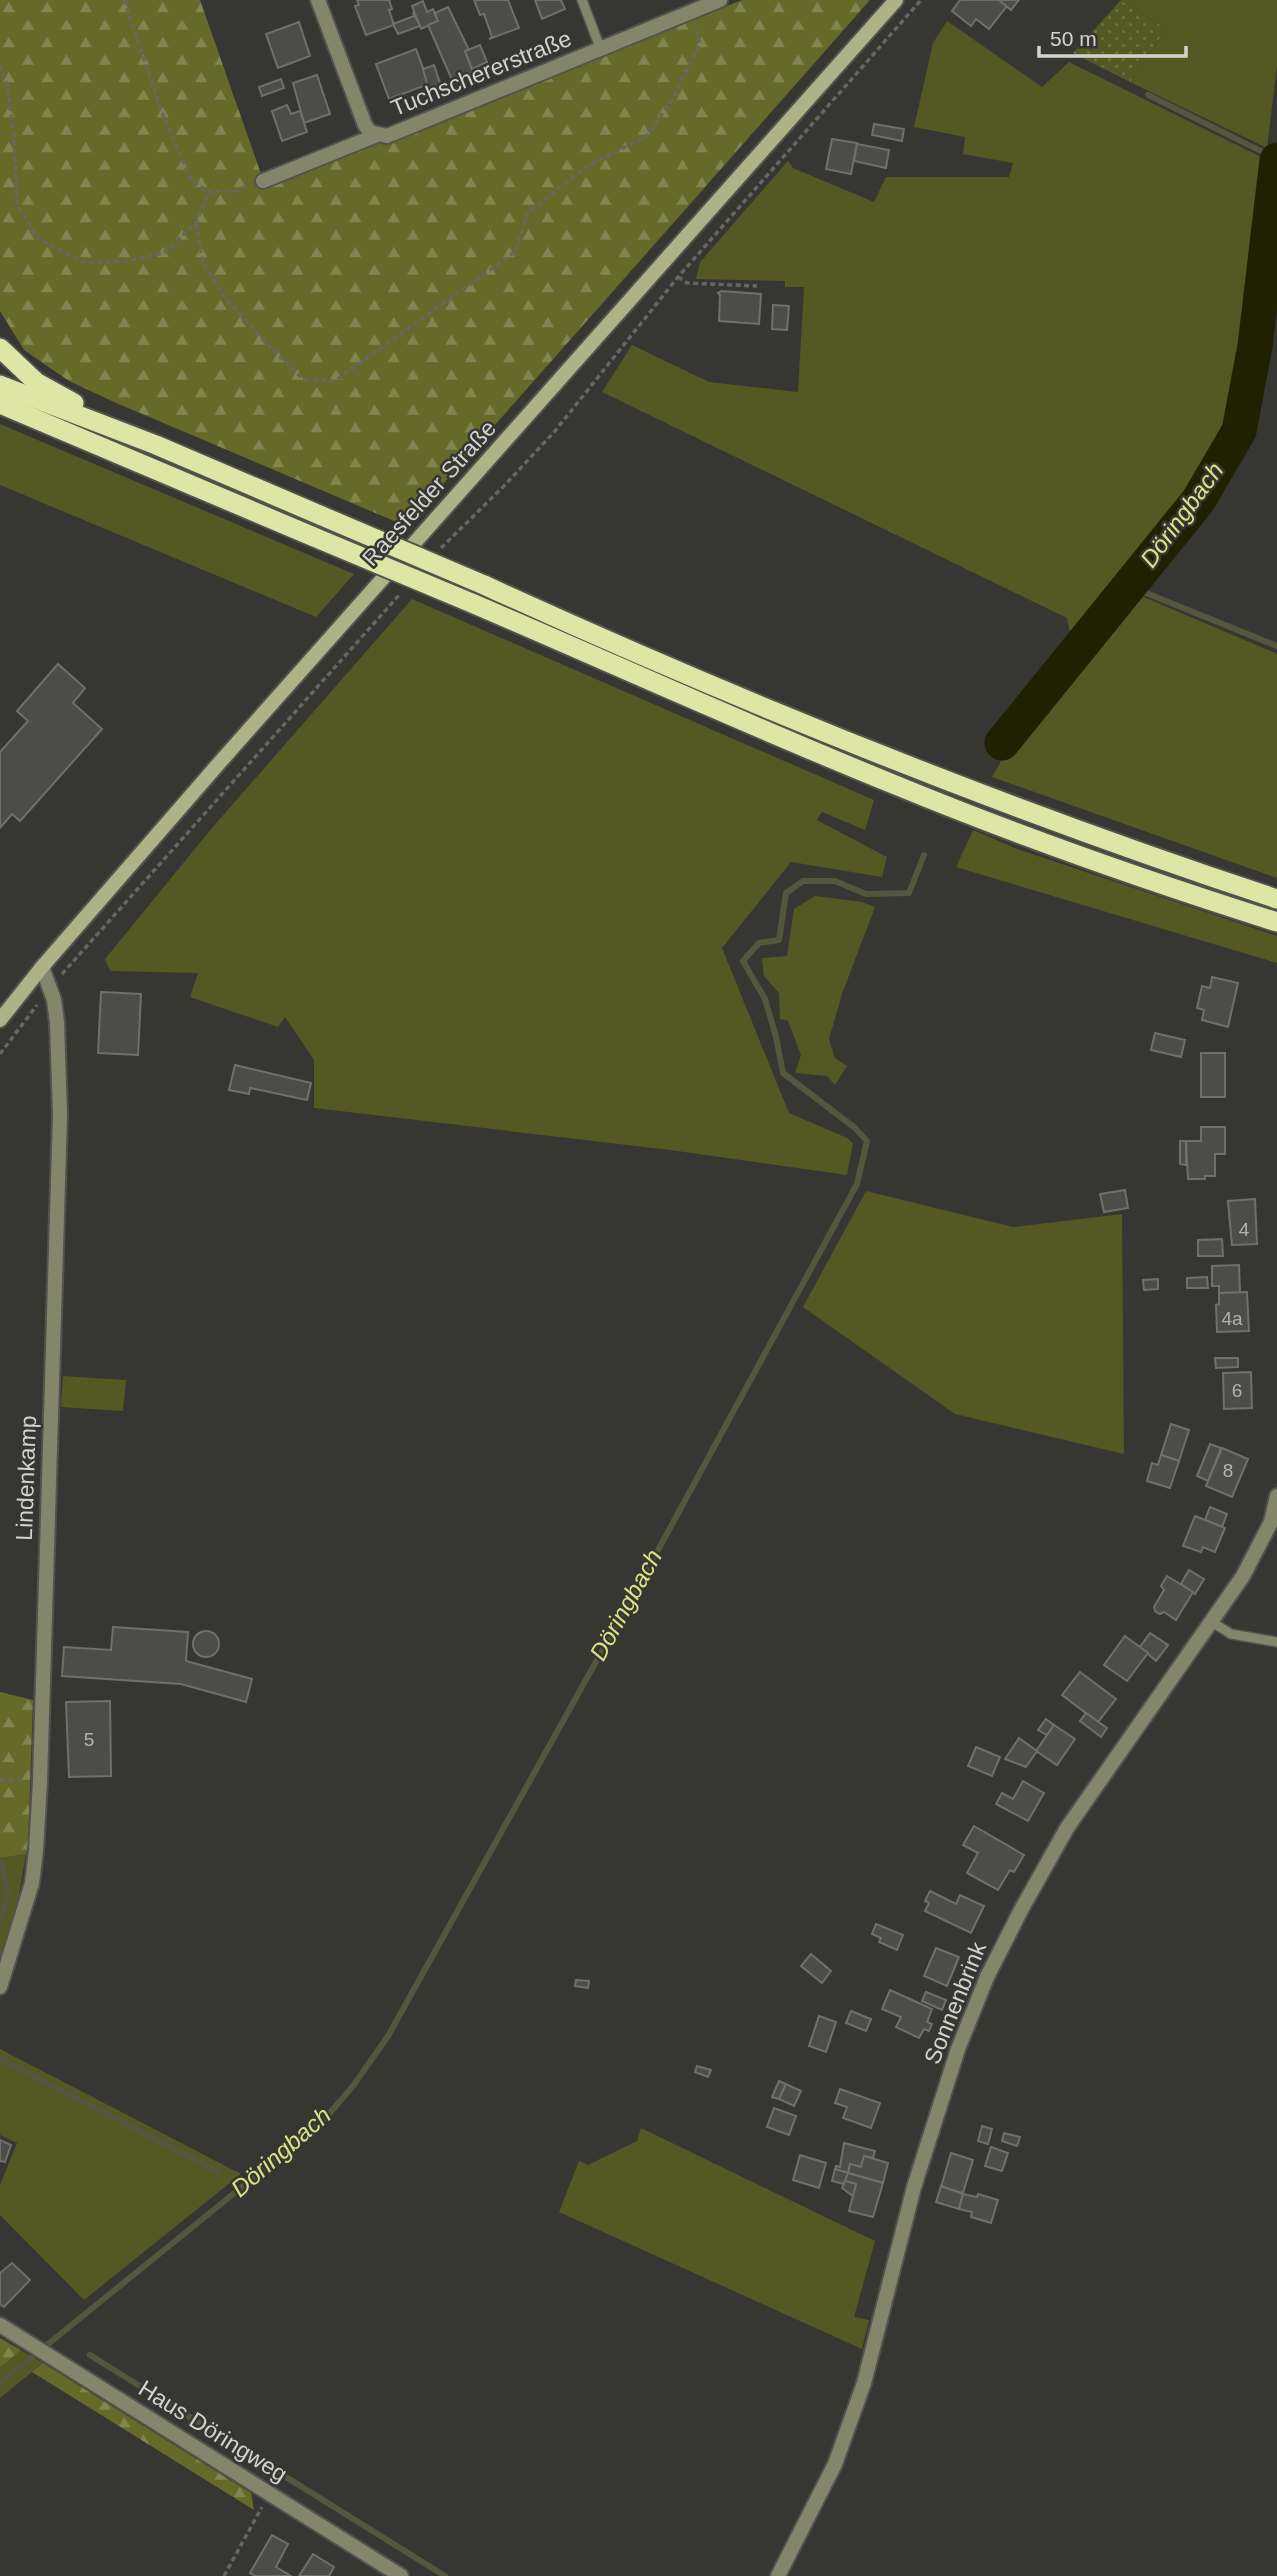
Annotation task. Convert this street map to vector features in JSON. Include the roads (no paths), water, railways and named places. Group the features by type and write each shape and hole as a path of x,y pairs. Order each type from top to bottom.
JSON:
{"highway":[{"path":"0,348 36,382 156,445"},
{"path":"0,385 156,445 484,585 675,671 895,761 1083,833 1277,899"},
{"path":"0,404 964,813 1178,891 1277,922"}],"main road":[{"name":"Raesfelder Straße","path":"0,1020 42,967 221,761 895,0"}],"street":[{"name":"Tuchschererstraße","path":"318,0 365,125 370,132 387,136 720,0"},
{"name":"Tuchschererstraße","path":"263,181 377,135"},
{"name":"Lindenkamp","path":"0,1987 32,1883 37,1850 40,1782 60,1115 57,1022 50,988 42,967"},
{"name":"Sonnenbrink","path":"778,2576 835,2464 864,2383 918,2176 958,2049 987,1977 1067,1828 1243,1576 1271,1522 1277,1496"},
{"name":"Haus Döringweg","path":"0,2325 401,2576"}],"lane":[{"name":"Tuchschererstraße","path":"582,0 601,50"},
{"path":"1212,1622 1231,1634 1277,1642"}],"waterway":[{"path":"1148,95 1277,159"},
{"name":"Döringbach","path":"1002,743 1198,501 1239,431 1255,346 1277,160"},
{"path":"1129,586 1277,646"},
{"name":"Döringbach","path":"0,2383 322,2122 353,2086 388,2036 657,1552 857,1184 867,1141 855,1128 783,1073 765,999 743,961 759,943 779,940 786,893 803,881 835,881 866,894 909,893 924,855"},
{"path":"0,1864 2,1863 8,1895 0,1921"},
{"path":"0,2059 219,2172"},
{"path":"90,2355 445,2576"}]}
